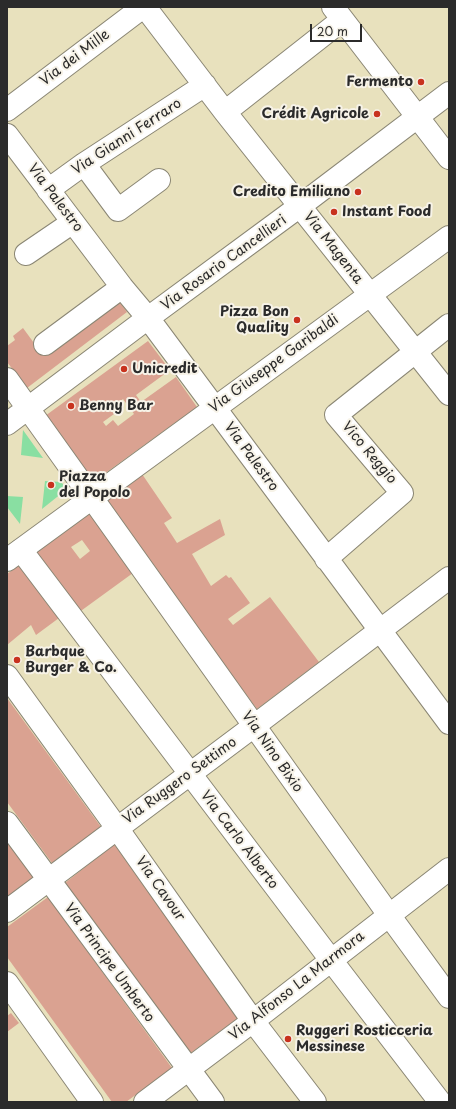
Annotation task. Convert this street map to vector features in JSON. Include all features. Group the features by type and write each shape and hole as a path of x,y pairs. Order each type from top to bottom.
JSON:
{"street":[{"name":"Via Magenta","path":"144,7 449,394"},
{"name":"Via dei Mille","path":"7,110 144,7"},
{"path":"226,112 337,14 449,158"},
{"name":"Via Gianni Ferraro","path":"48,190 84,164 205,85"},
{"name":"Via Rosario Cancellieri","path":"7,424 23,396 148,318 300,206 449,93"},
{"name":"Via Palestro","path":"7,135 122,287 148,318 449,723"},
{"path":"84,164 118,210 159,180"},
{"path":"26,254 73,222"},
{"name":"Via Giuseppe Garibaldi","path":"18,556 96,499 214,408 449,237"},
{"path":"45,344 122,287"},
{"path":"416,352 449,325"},
{"name":"Vico Reggio","path":"326,559 402,493 336,415 416,352"},
{"name":"Via Nino Bixio","path":"23,396 254,726 449,997"},
{"name":"Via Carlo Alberto","path":"18,556 189,774 440,1102"},
{"name":"Via Ruggero Settimo","path":"7,911 49,881 449,578"},
{"name":"Via Cavour","path":"7,676 254,1021 315,1102"},
{"name":"Via Principe Umberto","path":"7,823 212,1102"},
{"name":"Via Alfonso La Marmora","path":"145,1102 254,1021 330,960 449,869"},
{"path":"7,983 92,1102"}],"green space":[{"path":"23,430 43,458 21,455"},
{"path":"45,481 61,482 67,489 42,509"},
{"path":"7,496 23,497 20,524 7,507"}],"building":[{"path":"117,298 127,312 27,388 7,362 7,346 15,340 13,336 23,328 42,354"},
{"path":"148,341 170,370 136,395 141,402 176,377 197,407 93,482 45,416","holes":["123,399 134,414 118,426 113,420 106,426 103,422 114,414 110,409"]},
{"path":"142,474 172,518 164,523 177,543 220,519 225,535 192,554 211,586 226,575 229,578 231,577 250,603 228,619 233,625 270,597 319,662 257,709 204,638 106,499"},
{"path":"89,513 133,573 78,613 35,553","holes":["82,540 90,551 80,559 71,547"]},
{"path":"19,565 59,618 36,635 31,625 7,645 7,574"},
{"path":"7,698 101,827 52,863 7,802"},
{"path":"7,840 35,878 7,899"},
{"path":"114,844 238,1018 188,1055 65,883"},
{"path":"48,897 172,1068 126,1102 112,1102 7,957 7,927"},
{"path":"11,1013 19,1023 7,1032 7,1016"}],"place":[{"name":"Fermento","path":"421,82"},
{"name":"Crédit Agricole","path":"377,114"},
{"name":"Credito Emiliano","path":"358,192"},
{"name":"Instant Food","path":"334,212"},
{"name":"Pizza Bon Quality","path":"297,320"},
{"name":"Unicredit","path":"124,369"},
{"name":"Benny Bar","path":"71,406"},
{"name":"Piazza del Popolo","path":"51,485"},
{"name":"Barbque Burger & Co.","path":"17,660"},
{"name":"Ruggeri Rosticceria Messinese","path":"288,1039"}]}
